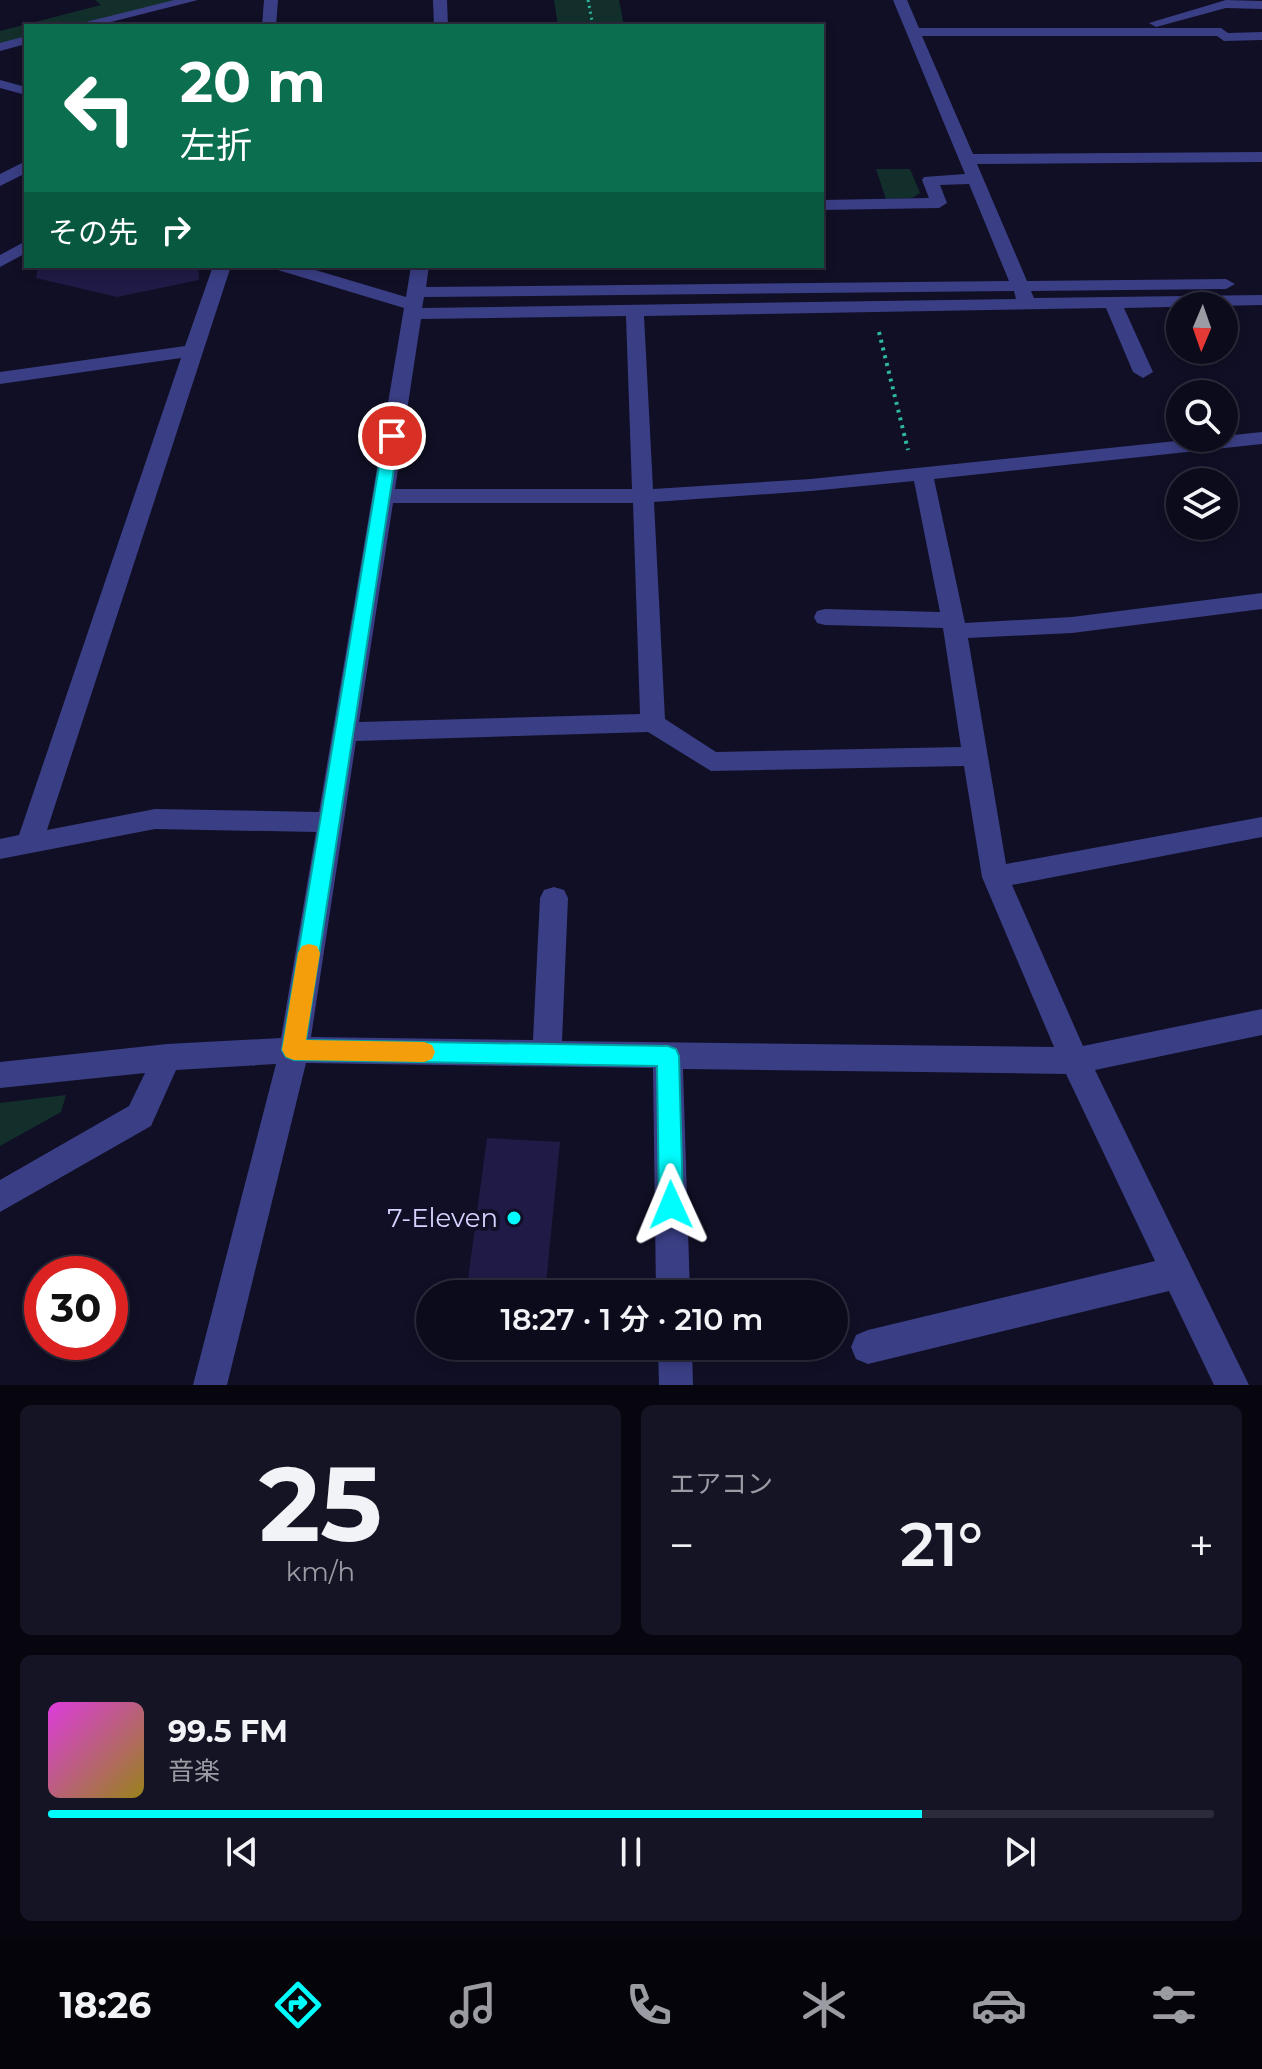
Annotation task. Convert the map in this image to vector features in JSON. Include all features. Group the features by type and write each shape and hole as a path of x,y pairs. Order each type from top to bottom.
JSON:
{"street":[{"path":"95,24 191,0"},
{"path":"269,24 271,0"},
{"path":"440,0 441,24"},
{"path":"900,0 1024,295"},
{"path":"1086,31 1163,22 1226,4 1262,5"},
{"path":"1239,4 1262,14"},
{"path":"914,32 1086,31 1262,36"},
{"path":"0,47 24,41"},
{"path":"0,84 24,90"},
{"path":"967,159 1262,157"},
{"path":"1,179 24,167"},
{"path":"1,179 24,185"},
{"path":"824,205 939,203 930,180 976,179"},
{"path":"0,262 24,247"},
{"path":"29,843 221,268"},
{"path":"291,268 414,304 635,311 1262,284"},
{"path":"210,1385 294,1050 420,268"},
{"path":"637,268 637,290"},
{"path":"414,304 637,290 1024,295 1113,303 1262,300"},
{"path":"1113,303 1143,372"},
{"path":"635,311 653,723"},
{"path":"0,378 193,351"},
{"path":"381,496 641,496 811,485 1262,438"},
{"path":"918,474 954,625 995,877 1075,1061 1232,1385"},
{"path":"825,617 954,625 1072,625 1262,601"},
{"path":"344,732 653,723 711,762 977,756"},
{"path":"0,849 155,819 330,822"},
{"path":"995,877 1262,827"},
{"path":"547,1053 554,898"},
{"path":"0,1075 167,1057 294,1050 1075,1061 1262,1022"},
{"path":"668,1056 673,1280"},
{"path":"0,1197 140,1116 167,1057"},
{"path":"868,1347 1178,1272"},
{"path":"675,1360 676,1385"}],"path":[{"path":"588,0 593,24"},
{"path":"879,330 918,474"}],"green space":[{"path":"95,0 191,0 86,24 27,24 101,5"},
{"path":"554,0 619,0 624,24 558,24"},
{"path":"24,25 24,41 0,47 0,31"},
{"path":"876,169 910,169 920,193 912,198 886,199"},
{"path":"66,1095 61,1112 0,1146 0,1103"}],"building":[{"path":"38,268 198,268 199,280 117,297 36,278"},
{"name":"7-Eleven","path":"487,1138 560,1142 546,1280 468,1280"}],"slow traffic":[{"path":"309,953 294,1050 424,1052"}],"place":[{"name":"7-Eleven","path":"514,1218"}],"route":[{"path":"392,436 294,1050 668,1056 671,1205"}]}
